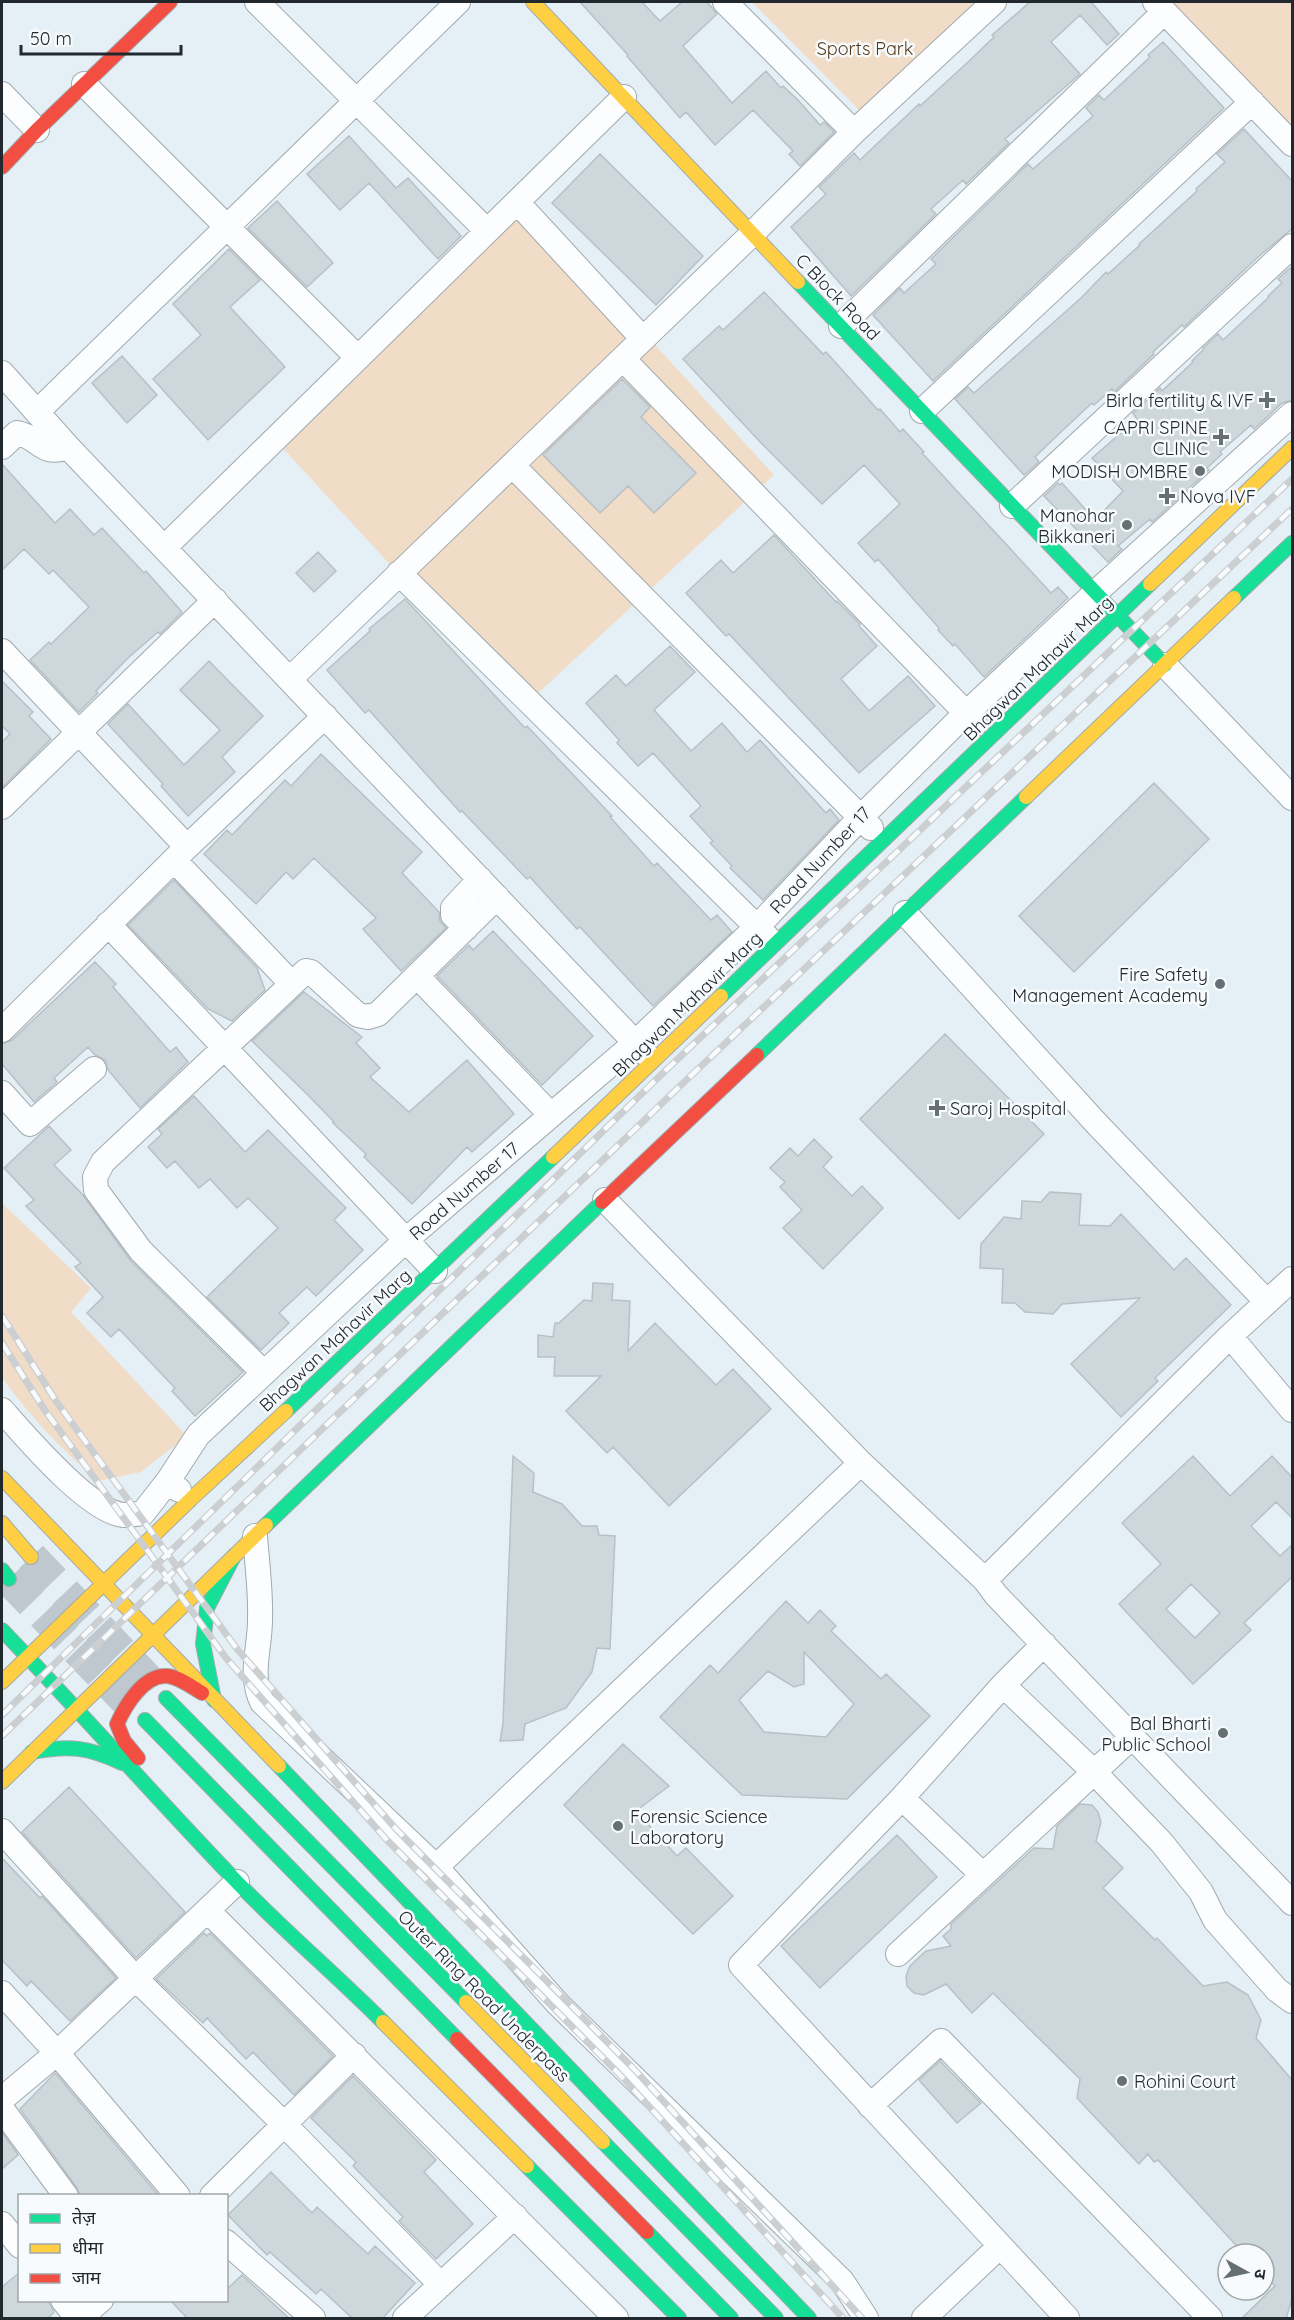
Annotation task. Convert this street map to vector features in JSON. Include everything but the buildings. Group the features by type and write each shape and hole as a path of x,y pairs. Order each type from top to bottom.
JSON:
{"main road":[{"path":"2,167 37,130 170,2"},
{"name":"C Block Road","path":"533,2 1165,665"},
{"name":"Bhagwan Mahavir Marg","path":"2,1682 191,1499 435,1271 1293,448"},
{"path":"2,1782 234,1556 1293,543"},
{"path":"2,1478 809,2319"},
{"path":"2,1523 32,1557"},
{"path":"214,1700 203,1644 207,1608 234,1556"},
{"path":"2,1630 237,1882 373,2012 679,2319"},
{"path":"208,1831 160,1784 124,1741 117,1724 122,1710 143,1688 158,1677 171,1677 214,1700"},
{"name":"Outer Ring Road Underpass","path":"166,1698 776,2319"},
{"path":"145,1720 730,2319"},
{"path":"32,1752 65,1745 95,1750 126,1765"},
{"path":"272,1898 339,1966 373,2012"}],"street":[{"path":"257,2 487,231"},
{"path":"37,412 458,2"},
{"path":"725,2 854,132"},
{"path":"290,679 752,234 854,132 994,2"},
{"path":"842,326 1160,7 1293,144"},
{"path":"84,84 358,358"},
{"path":"2,94 37,130"},
{"path":"165,547 624,97"},
{"path":"922,411 1252,102"},
{"path":"517,201 643,339"},
{"path":"1012,506 1293,246"},
{"path":"623,359 966,712 988,742"},
{"path":"2,373 68,447 653,1061"},
{"name":"Road Number 17","path":"2,1410 72,1483 104,1509 125,1515 142,1513 168,1481 198,1435 406,1240 635,1043 757,927 860,818 966,712 1293,414"},
{"path":"2,447 17,433 24,434 50,451 68,447"},
{"path":"512,465 860,818 885,839"},
{"path":"399,573 775,945"},
{"path":"2,807 215,600"},
{"path":"2,651 77,732 291,983"},
{"path":"1165,665 1293,798"},
{"path":"2,1030 108,924 324,716"},
{"path":"466,928 453,915 453,908 480,879"},
{"path":"264,1373 141,1251 96,1191 95,1177 103,1162 306,971 311,972 358,1015 368,1017 378,1014 497,897"},
{"path":"905,913 1095,1123 1267,1302"},
{"path":"108,924 435,1271"},
{"path":"417,976 552,1115"},
{"path":"2,1093 30,1124 94,1069"},
{"path":"605,1200 861,1463 985,1580 996,1595 1293,1903"},
{"path":"985,1580 1230,1336 1293,1279"},
{"path":"1230,1336 1293,1410"},
{"path":"436,1867 861,1463"},
{"path":"168,1481 191,1499"},
{"path":"255,1536 260,1619 255,1673 256,1689 262,1702 436,1867 558,2004 842,2281 866,2319"},
{"path":"1044,1644 1003,1684 902,1798 741,1965 1067,2319"},
{"path":"1003,1684 1094,1772 1162,1843 1200,1892 1215,1920 1277,1990 1293,2001"},
{"path":"898,1954 1132,1737"},
{"path":"902,1798 983,1875"},
{"path":"2,1831 135,1978 284,2124 441,2285"},
{"path":"2,2099 57,2053 237,1882"},
{"path":"208,1911 616,2319"},
{"path":"2,1993 57,2053 176,2194"},
{"path":"870,2106 941,2041 1210,2319"},
{"path":"214,2194 354,2055"},
{"path":"2,2109 65,2194"},
{"path":"405,2319 515,2217"},
{"path":"2,2224 18,2244"},
{"path":"228,2244 313,2319"},
{"path":"924,2319 999,2247"},
{"path":"64,2302 79,2319 100,2302"}],"green space":[{"name":"Sports Park","path":"752,2 981,2 864,115"},
{"path":"1170,2 1292,2 1292,130"},
{"path":"528,206 774,475 522,708 280,445"},
{"path":"2,1203 91,1288 71,1312 187,1436 141,1472 98,1481 47,1432 2,1378"}],"tunnel":[{"path":"31,1557 148,1680"},
{"path":"9,1579 127,1701"}],"railway":[{"path":"2,1715 665,1071 1292,479"},
{"path":"2,1736 680,1086 1292,509"},
{"path":"2,1316 56,1401 237,1649 396,1829 634,2069 862,2318"},
{"path":"2,1343 44,1409 226,1658 386,1839 624,2079 843,2318"}],"traffic: fast":[{"path":"798,282 1165,665"},
{"path":"1234,598 1292,543"},
{"path":"721,996 1150,584"},
{"path":"757,1055 1026,797"},
{"path":"286,1411 553,1157"},
{"path":"266,1525 602,1202"},
{"path":"214,1700 203,1644 207,1608 234,1556"},
{"path":"2,1570 9,1579"},
{"path":"2,1630 235,1880 383,2022"},
{"path":"166,1698 466,2002"},
{"path":"145,1720 457,2039"},
{"path":"32,1752 78,1749 122,1763"},
{"path":"279,1766 809,2318"},
{"path":"603,2142 776,2318"},
{"path":"527,2166 679,2318"},
{"path":"647,2232 731,2318"}],"traffic: slow":[{"path":"533,2 798,282"},
{"path":"1150,584 1292,448"},
{"path":"1026,797 1234,598"},
{"path":"553,1157 721,996"},
{"path":"2,1682 191,1499 286,1411"},
{"path":"2,1478 279,1766"},
{"path":"2,1523 31,1557"},
{"path":"2,1782 266,1525"},
{"path":"466,2002 603,2142"},
{"path":"383,2022 527,2166"}],"traffic: jam":[{"path":"2,167 37,130 170,2"},
{"path":"602,1202 757,1055"},
{"path":"138,1758 124,1741 117,1724 136,1692 151,1680 167,1676 181,1680 202,1693"},
{"path":"457,2039 647,2232"}],"place":[{"name":"Birla fertility & IVF","path":"1267,400"},
{"name":"CAPRI SPINE CLINIC","path":"1221,437"},
{"name":"MODISH OMBRE","path":"1200,471"},
{"name":"Nova IVF","path":"1167,496"},
{"name":"Manohar Bikkaneri","path":"1127,525"},
{"name":"Fire Safety Management Academy","path":"1220,984"},
{"name":"Saroj Hospital","path":"937,1108"},
{"name":"Bal Bharti Public School","path":"1223,1733"},
{"name":"Forensic Science Laboratory","path":"618,1826"},
{"name":"Rohini Court","path":"1122,2081"}]}
